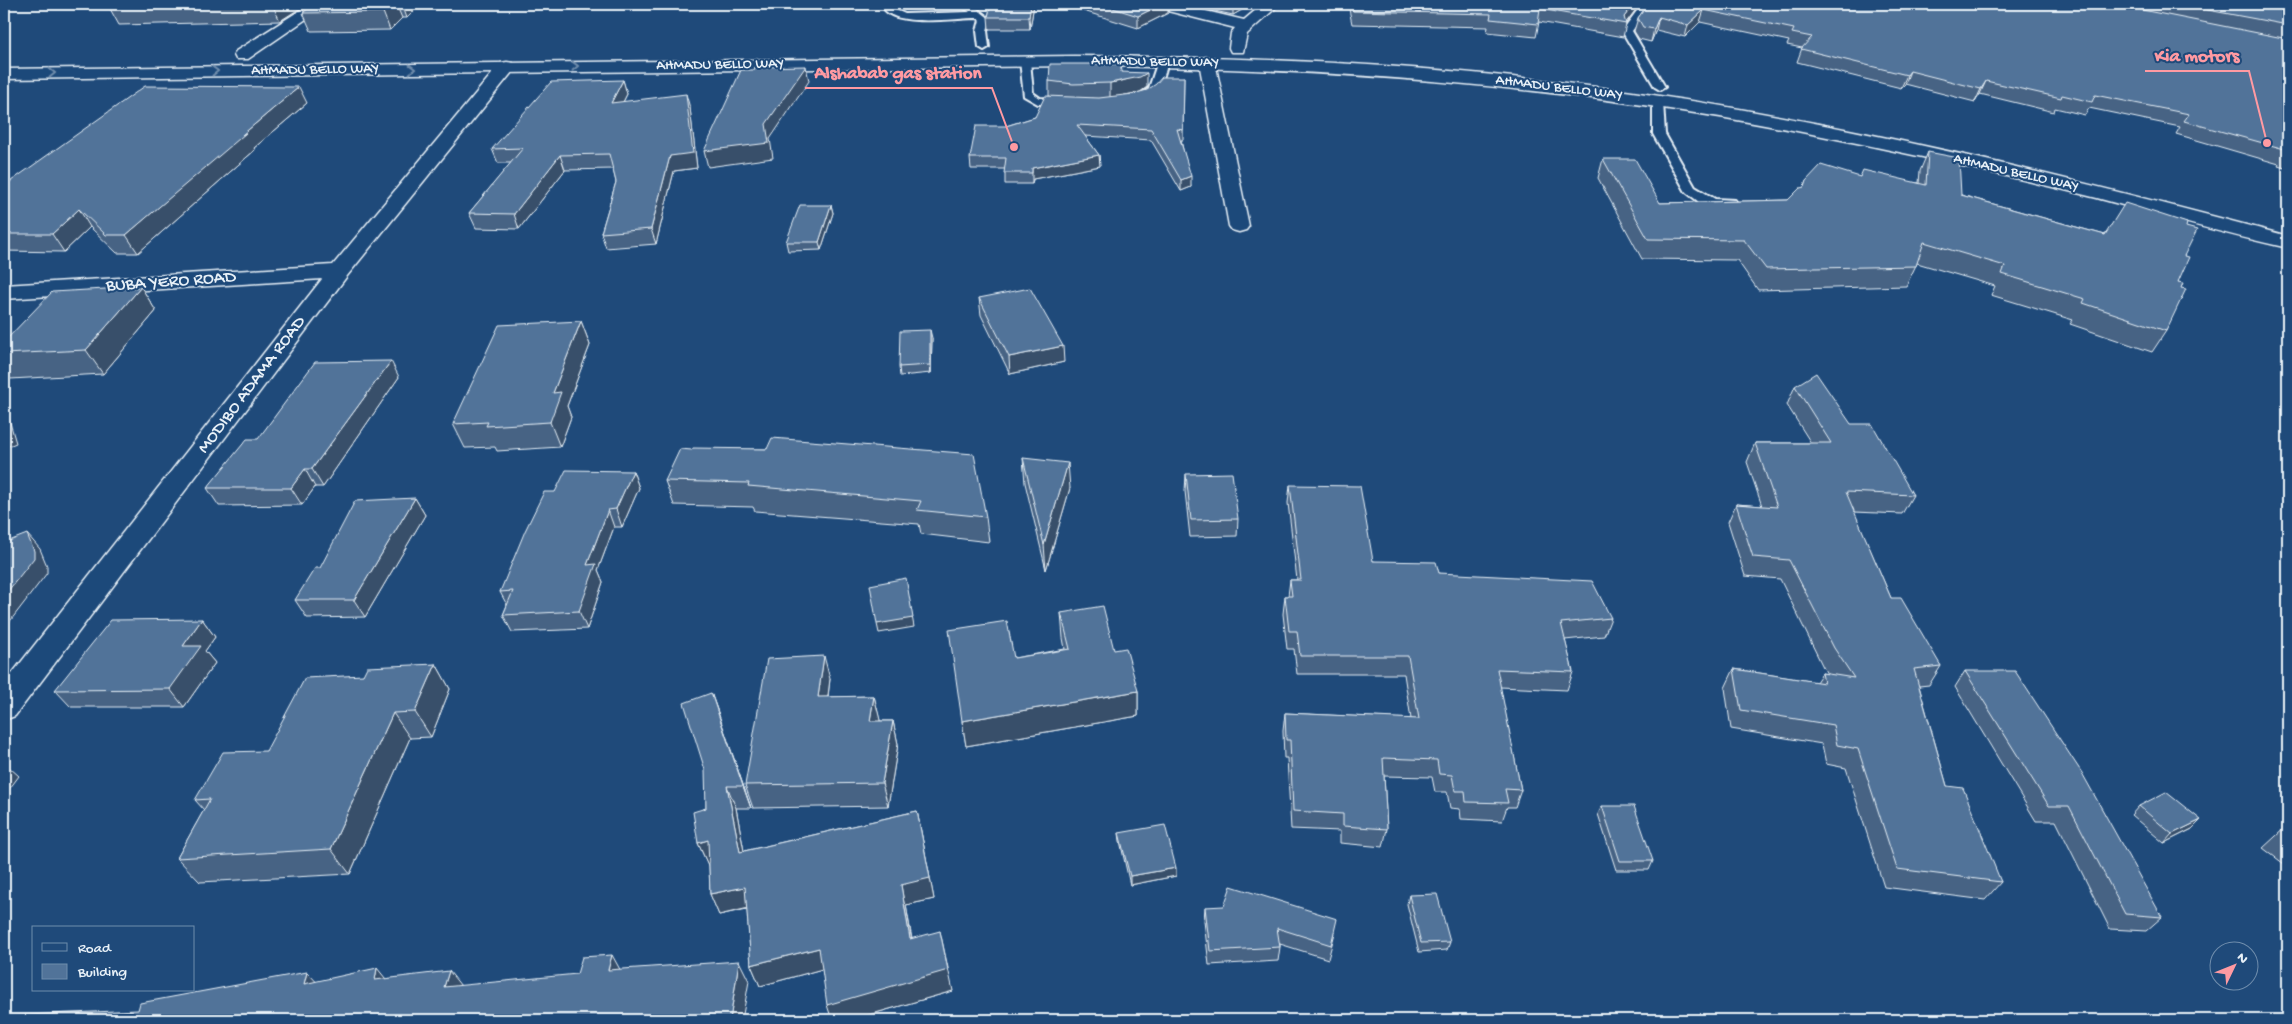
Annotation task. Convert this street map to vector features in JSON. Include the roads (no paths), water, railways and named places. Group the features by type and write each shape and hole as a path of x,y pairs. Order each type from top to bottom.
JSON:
{"main road":[{"path":"242,55 320,4"},
{"path":"1158,4 1247,26"},
{"path":"1237,48 1239,33 1272,4"},
{"name":"AHMADU BELLO WAY","path":"4,58 1092,46 1237,48 1390,56 1478,64 1659,95 1868,123 1998,151 2129,183"},
{"name":"AHMADU BELLO WAY","path":"4,74 1026,61 1207,62 1410,72 1659,95 1910,148 2062,183 2288,242"},
{"path":"1207,62 1239,226"},
{"name":"MODIBO ADAMA ROAD","path":"4,707 339,271 507,67"},
{"name":"BUBA YERO ROAD","path":"4,292 339,271"}],"lane":[{"path":"906,4 890,10 894,14 904,16 980,15"},
{"path":"965,4 985,18 982,31 984,47"},
{"path":"1646,4 1627,30 1659,95 1659,134 1690,189 1702,199 1713,204 1742,203"},
{"path":"1026,61 1028,94 1038,101 1075,101"},
{"path":"1128,101 1143,98 1154,90 1163,61"}],"place":[{"name":"Kia motors","path":"2267,143"},
{"name":"Alshabab gas station","path":"1014,147"}]}
